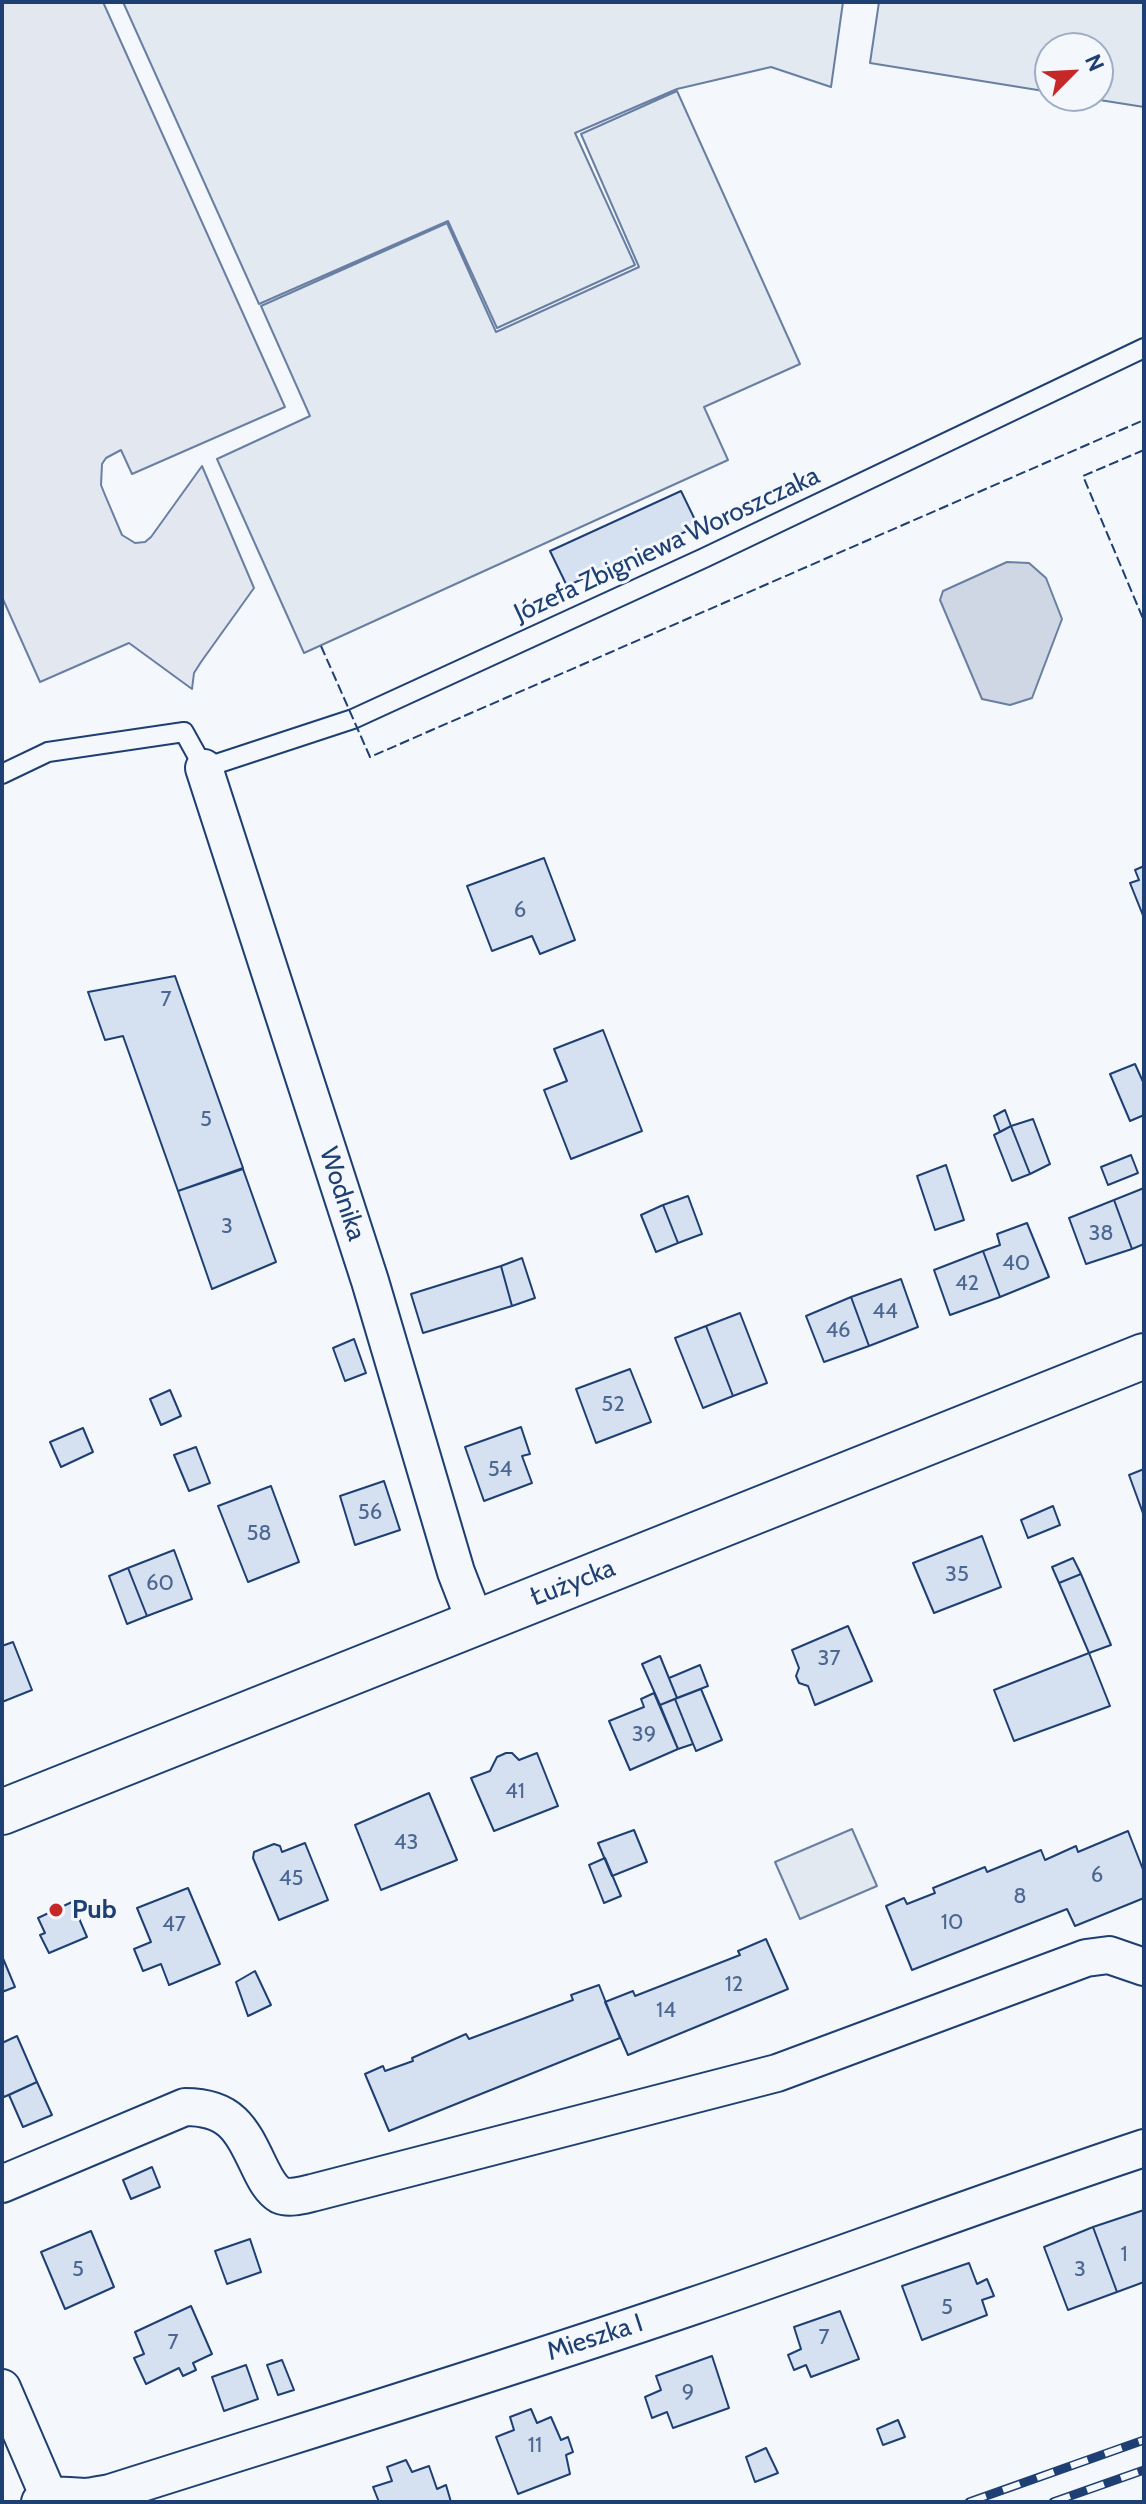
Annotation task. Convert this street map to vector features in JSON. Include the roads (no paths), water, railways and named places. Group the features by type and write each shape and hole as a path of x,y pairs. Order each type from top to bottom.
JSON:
{"street":[{"name":"Wodnika","path":"204,768 370,1281 456,1572 475,1621"},
{"name":"Łużycka","path":"2,1812 1144,1356"},
{"path":"2,2184 185,2107 206,2107 226,2116 245,2137 267,2181 280,2195 303,2195 777,2073 1086,1958 1109,1955 1144,1967"},
{"name":"Mieszka I","path":"44,2499 71,2494 86,2497 110,2493 693,2306 1144,2148"},
{"path":"2,2388 44,2499"}],"lane":[{"name":"Józefa Zbigniewa Woroszczaka","path":"204,768 353,719 704,558 1144,348"},
{"path":"2,774 48,752 184,732 204,768"}],"railway":[{"path":"969,2502 1144,2440"},
{"path":"1053,2502 1144,2470"}],"place":[{"name":"Pub","path":"56,1910"}]}
